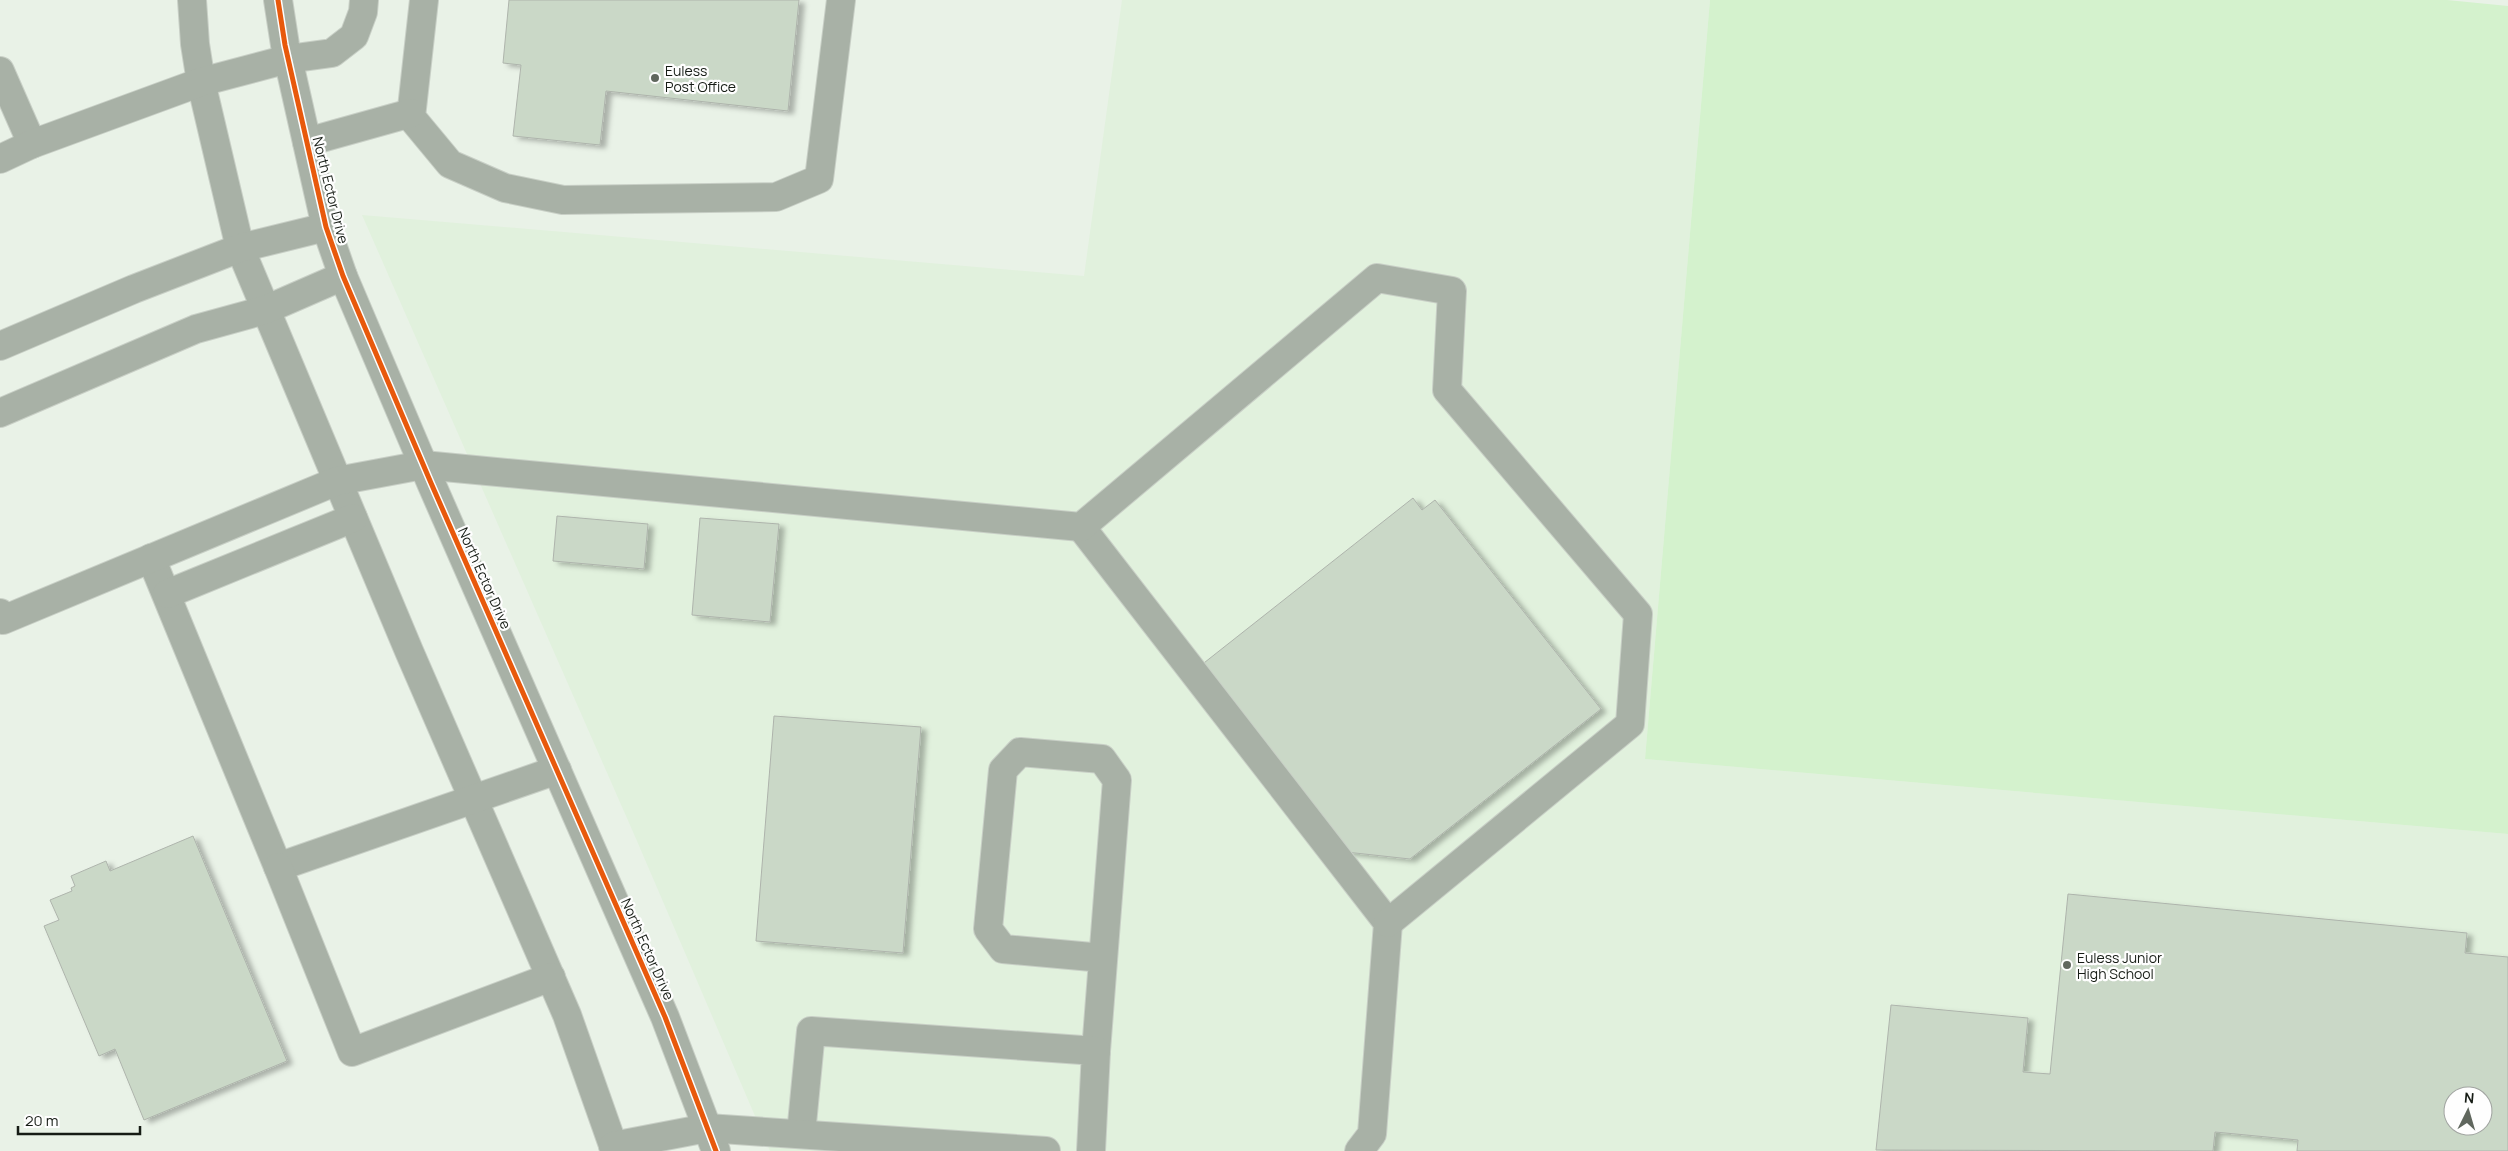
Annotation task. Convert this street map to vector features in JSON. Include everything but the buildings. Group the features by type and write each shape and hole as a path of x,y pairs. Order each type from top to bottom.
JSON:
{"street":[{"path":"192,0 195,44 201,82 240,248 337,481 567,1015 614,1149 801,1134 1046,1151"},
{"name":"North Ector Drive","path":"278,0 288,59 326,227 343,276 423,465 665,1017 711,1140"},
{"path":"0,159 32,144 201,82 288,59 332,53 354,36 363,12 364,0"},
{"path":"424,0 411,117 450,164 505,188 563,200 776,197 819,179 841,0"},
{"path":"0,72 32,144"},
{"path":"306,142 411,113"},
{"path":"0,346 134,289 240,248 326,227"},
{"path":"0,413 196,329 265,310 343,276"},
{"path":"0,614 3,620 337,481 423,465 1080,527 1377,278 1452,291 1446,390 1638,614 1630,724 1388,923"},
{"path":"167,594 353,518"},
{"path":"1080,527 1388,923 1372,1134 1359,1151"},
{"path":"151,558 352,1052 551,977"},
{"path":"1091,1151 1096,1051 1117,780 1102,759 1020,752 1003,770 988,929 1003,949 1103,958"},
{"path":"278,867 556,770"},
{"path":"801,1134 811,1030 1096,1051"}],"shaded area":[{"path":"1122,0 1710,0 1645,759 2508,834 2508,1151 770,1151 637,841 362,215 1084,276"}],"green space":[{"path":"1710,0 2447,0 2508,6 2508,834 1645,759"}],"cycle path":[{"path":"278,0 285,45 326,227 343,276 431,483 665,1017 716,1151"}],"place":[{"name":"Euless Post Office","path":"655,78"},
{"name":"Euless Junior High School","path":"2067,965"}]}
